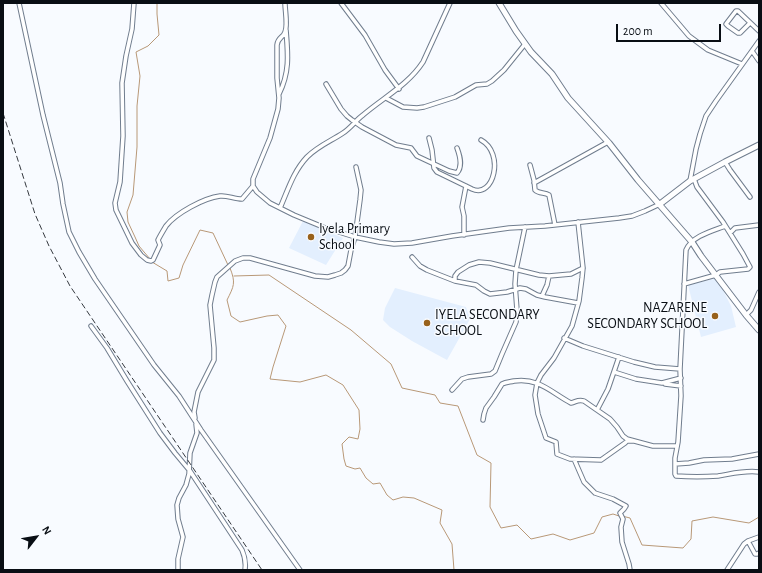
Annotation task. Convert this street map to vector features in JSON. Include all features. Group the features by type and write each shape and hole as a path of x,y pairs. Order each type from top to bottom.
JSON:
{"street":[{"path":"19,3 43,115 60,183 69,232 95,279 154,365 179,396 210,443 300,570"},
{"path":"134,3 132,29 122,83 123,136 120,182 115,203 116,210 132,243 141,255 147,260 151,261 153,260 160,245 158,240 162,233 169,223 180,214 195,204 214,197 222,196 242,199 253,186"},
{"path":"278,95 283,85 287,70 285,3"},
{"path":"341,3 365,34 378,60 399,89"},
{"path":"280,208 294,175 314,150 343,133 355,122 399,89 414,75 423,62 450,3"},
{"path":"499,3 531,52 552,74 572,102 608,142 638,180 692,242 701,256 759,330"},
{"path":"661,3 688,36 708,50 742,64"},
{"path":"750,23 740,33 726,24 736,11 738,11 759,31"},
{"path":"286,29 283,36 278,40 277,45 278,109 270,138 253,179 253,186 256,192 280,208 323,227 355,237 379,242 403,244 526,227 632,216 660,204 692,180 725,162 758,147"},
{"path":"684,284 716,275 720,272 748,269 750,267 730,233 692,180 700,134 706,116 759,41"},
{"path":"386,98 402,107 417,108 455,97 473,86 487,84 492,81 504,70 525,44"},
{"path":"752,51 759,61"},
{"path":"326,84 347,116 375,134 396,145 411,148 417,156 453,172 459,172 460,160 457,148"},
{"path":"429,138 434,168 437,172 475,191 479,191 487,186 493,177 494,171 495,160 488,145 481,140"},
{"path":"534,183 608,142"},
{"path":"725,162 750,197"},
{"path":"530,166 534,189 549,195 555,225"},
{"path":"178,570 178,559 183,537 178,520 177,505 187,483 190,471 190,453 197,433 194,412 198,392 214,360 210,305 217,277 230,264 243,258 250,258 315,276 328,277 341,273 345,270 348,266 355,237 361,193 356,167"},
{"path":"464,235 464,216 462,206 466,186"},
{"path":"578,222 583,268 578,303 572,326 537,383 535,395 540,421 546,438 555,442 557,454 568,458 601,460 624,443 633,441"},
{"path":"730,233 735,228 759,225"},
{"path":"725,226 699,237 692,242 688,245 685,256 680,369 681,396 675,474 676,476 713,476 753,471 759,472"},
{"path":"452,390 462,379 491,374 495,371 516,322 516,270 526,227"},
{"path":"412,257 426,270 455,281 476,285 490,294 507,292 520,288 526,289 536,295 578,303"},
{"path":"455,281 456,275 460,270 479,262 549,276 571,274 583,268"},
{"path":"542,296 549,276"},
{"path":"746,315 751,310 759,292"},
{"path":"91,326 107,348 160,433 190,471 242,550 245,556 245,570"},
{"path":"564,338 583,346 643,364 680,369"},
{"path":"597,410 608,389 620,357"},
{"path":"614,372 636,379 681,386"},
{"path":"662,384 680,378"},
{"path":"483,420 486,408 502,384 520,380 528,380 554,392 570,403 580,400 597,410 614,423 625,438 653,446 677,446"},
{"path":"675,464 704,460 732,459 759,454"},
{"path":"574,459 584,482 595,493 613,499 626,506 620,513 623,519 621,525 621,536 630,570"},
{"path":"727,570 741,547 748,541 759,537"},
{"path":"748,541 755,554 759,553"},
{"path":"732,563 732,570"}],"shaded area":[{"path":"303,221 343,238 326,265 289,248"},
{"name":"NAZARENE SECONDARY SCHOOL","path":"717,278 731,306 736,327 701,337 688,285"},
{"name":"IYELA SECONDARY SCHOOL","path":"395,288 466,307 470,319 447,360 412,341 390,327 383,320 385,308"}],"waterway":[{"path":"150,259 139,246 128,222 127,212 133,195 137,147 137,106 140,76 136,52 148,46 159,35 157,3"},
{"path":"152,262 167,271 168,281 179,278 183,265 200,230 213,233 228,265"},
{"path":"230,268 234,281 227,300 231,316 240,322 278,315 286,326 270,379 300,382 326,375 343,385 359,410 360,429 358,439 349,437 342,444 346,466 355,469 360,468 366,478 373,484 380,483 387,495 393,500 403,497 414,498 442,510 440,523 452,544 454,570"},
{"path":"234,276 269,275 351,330 391,364 402,388 435,395 440,403 458,406 477,455 491,463 490,507 501,528 517,525 531,539 553,534 570,540 594,533 602,517 613,514 619,516"},
{"path":"622,516 630,518 642,545 683,548 691,539 692,521 713,517 749,523 759,517"}],"railway":[{"path":"3,113 35,214 49,246 70,286 262,570"}],"place":[{"name":"Iyela Primary School","path":"311,237"},
{"name":"NAZARENE SECONDARY SCHOOL","path":"715,316"},
{"name":"IYELA SECONDARY SCHOOL","path":"427,323"}]}
